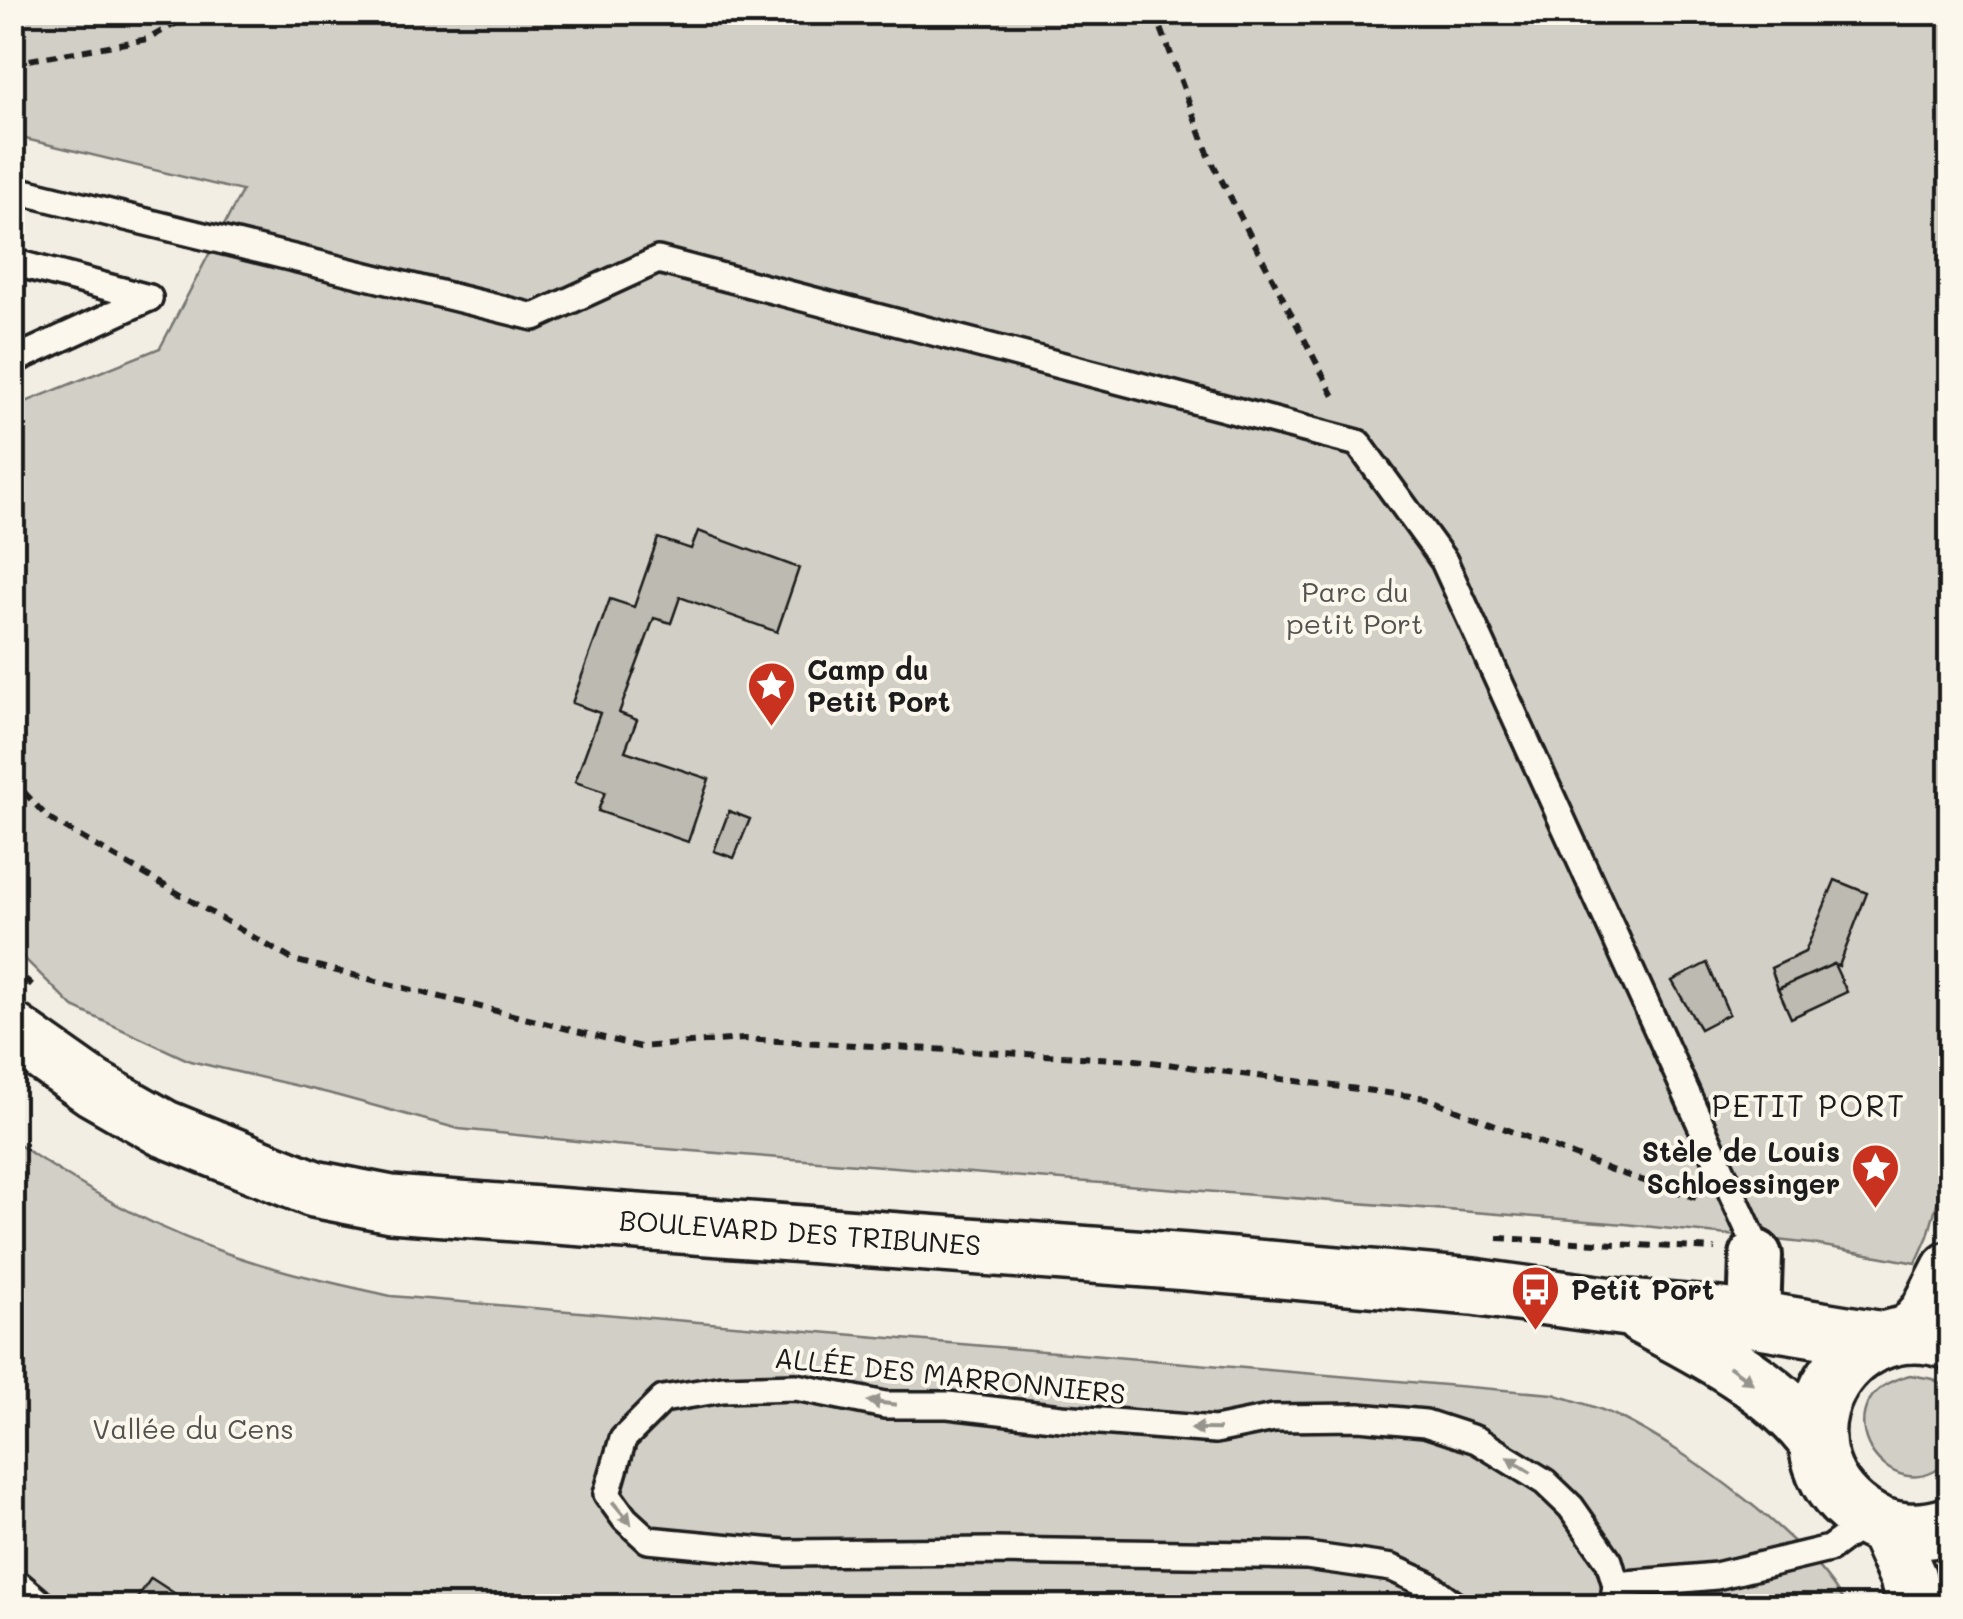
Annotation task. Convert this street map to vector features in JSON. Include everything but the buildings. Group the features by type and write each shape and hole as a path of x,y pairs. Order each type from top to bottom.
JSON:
{"street":[{"name":"BOULEVARD DES TRIBUNES","path":"26,1011 93,1088 163,1128 314,1189 392,1204 1188,1262 1473,1287 1914,1339"},
{"path":"1748,1234 1754,1319"},
{"path":"1950,1270 1914,1339 1858,1353 1832,1380 1818,1414 1817,1442 1820,1460 1833,1487 1846,1502 1877,1523 1927,1531 1950,1525"},
{"name":"BOULEVARD DES TRIBUNES","path":"1627,1308 1720,1360 1794,1414 1817,1442"},
{"path":"1877,1523 1908,1578 1914,1606"}],"lane":[{"path":"12,189 534,317 658,260 1358,443 1444,561 1748,1234"},
{"path":"12,262 149,298 12,360"},
{"name":"ALLÉE DES MARRONNIERS","path":"1456,1606 1427,1584 1392,1568 1307,1556 786,1553 648,1540 624,1519 607,1494 622,1440 663,1399 723,1389 796,1387 885,1405 948,1405 1215,1430 1274,1418 1359,1417 1425,1422 1477,1440 1545,1482 1571,1507 1610,1560 1615,1596"},
{"path":"1615,1596 1829,1549 1877,1523"},
{"path":"12,1579 44,1606"}],"path":[{"path":"12,63 148,39 196,12"},
{"path":"1154,12 1208,156 1358,443"},
{"path":"12,779 48,818 293,960 640,1047 744,1040 1136,1060 1426,1098 1612,1170 1748,1234 1729,1249 1478,1237"},
{"path":"12,967 26,1011"}],"green space":[{"name":"Parc du petit Port","path":"13,13 1950,13 1946,1073 1942,1185 1916,1263 1813,1244 1625,1224 615,1145 459,1129 190,1061 73,1007 13,947 13,407 160,348 242,191 13,136"},
{"name":"Vallée du Cens","path":"12,1140 106,1199 181,1236 275,1268 391,1296 1553,1394 1619,1417 1711,1474 1805,1553 1846,1606 13,1606"},
{"path":"1910,1375 1933,1379 1950,1391 1950,1459 1927,1474 1905,1475 1885,1466 1871,1449 1864,1428 1866,1407 1881,1388"}],"place":[{"name":"Camp du Petit Port","path":"772,728"},
{"name":"Stèle de Louis Schloessinger","path":"1875,1210"},
{"name":"Petit Port","path":"1536,1332"}],"district":[{"name":"PETIT PORT","path":"1809,1107"}]}
